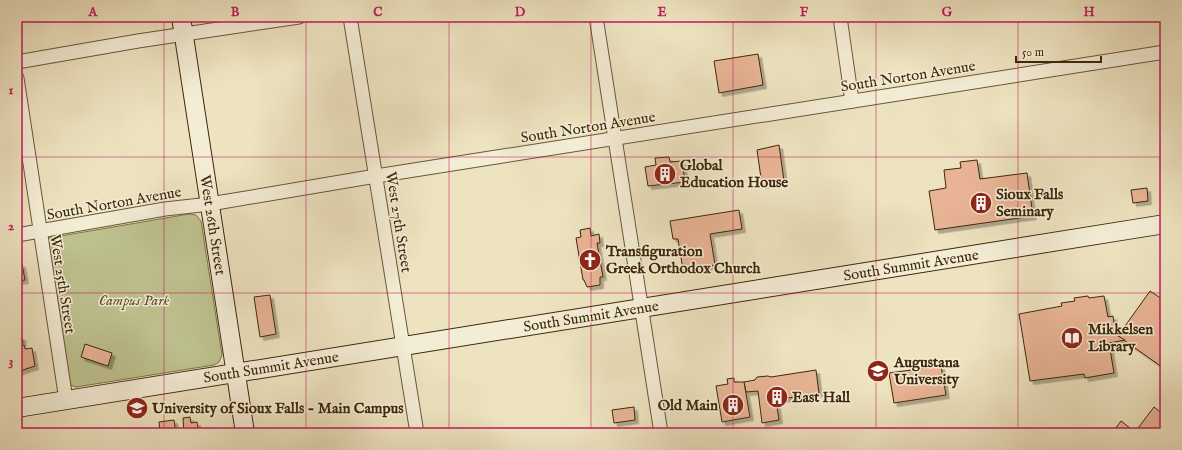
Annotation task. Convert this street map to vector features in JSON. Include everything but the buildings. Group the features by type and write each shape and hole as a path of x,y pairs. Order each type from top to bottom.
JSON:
{"street":[{"path":"17,62 182,26 299,17"},
{"name":"West 27th Street","path":"350,17 417,433"},
{"path":"596,17 661,433"},
{"path":"840,17 852,101"},
{"name":"West 26th Street","path":"182,26 245,433"},
{"name":"South Norton Avenue","path":"17,235 165,209 210,204 376,176 1165,52"},
{"name":"West 25th Street","path":"17,78 39,232 66,400"},
{"name":"South Summit Avenue","path":"17,408 1165,224"}],"green space":[{"name":"Campus Park","path":"189,214 196,215 201,221 222,355 219,362 214,365 76,387 70,385 47,241 49,238"}],"place":[{"name":"Global Education House","path":"665,174"},
{"name":"Sioux Falls Seminary","path":"981,203"},
{"name":"Transfiguration Greek Orthodox Church","path":"590,260"},
{"name":"Mikkelsen Library","path":"1072,338"},
{"name":"Augustana University","path":"878,371"},
{"name":"East Hall","path":"777,397"},
{"name":"Old Main","path":"733,405"},
{"name":"University of Sioux Falls - Main Campus","path":"137,408"}]}
